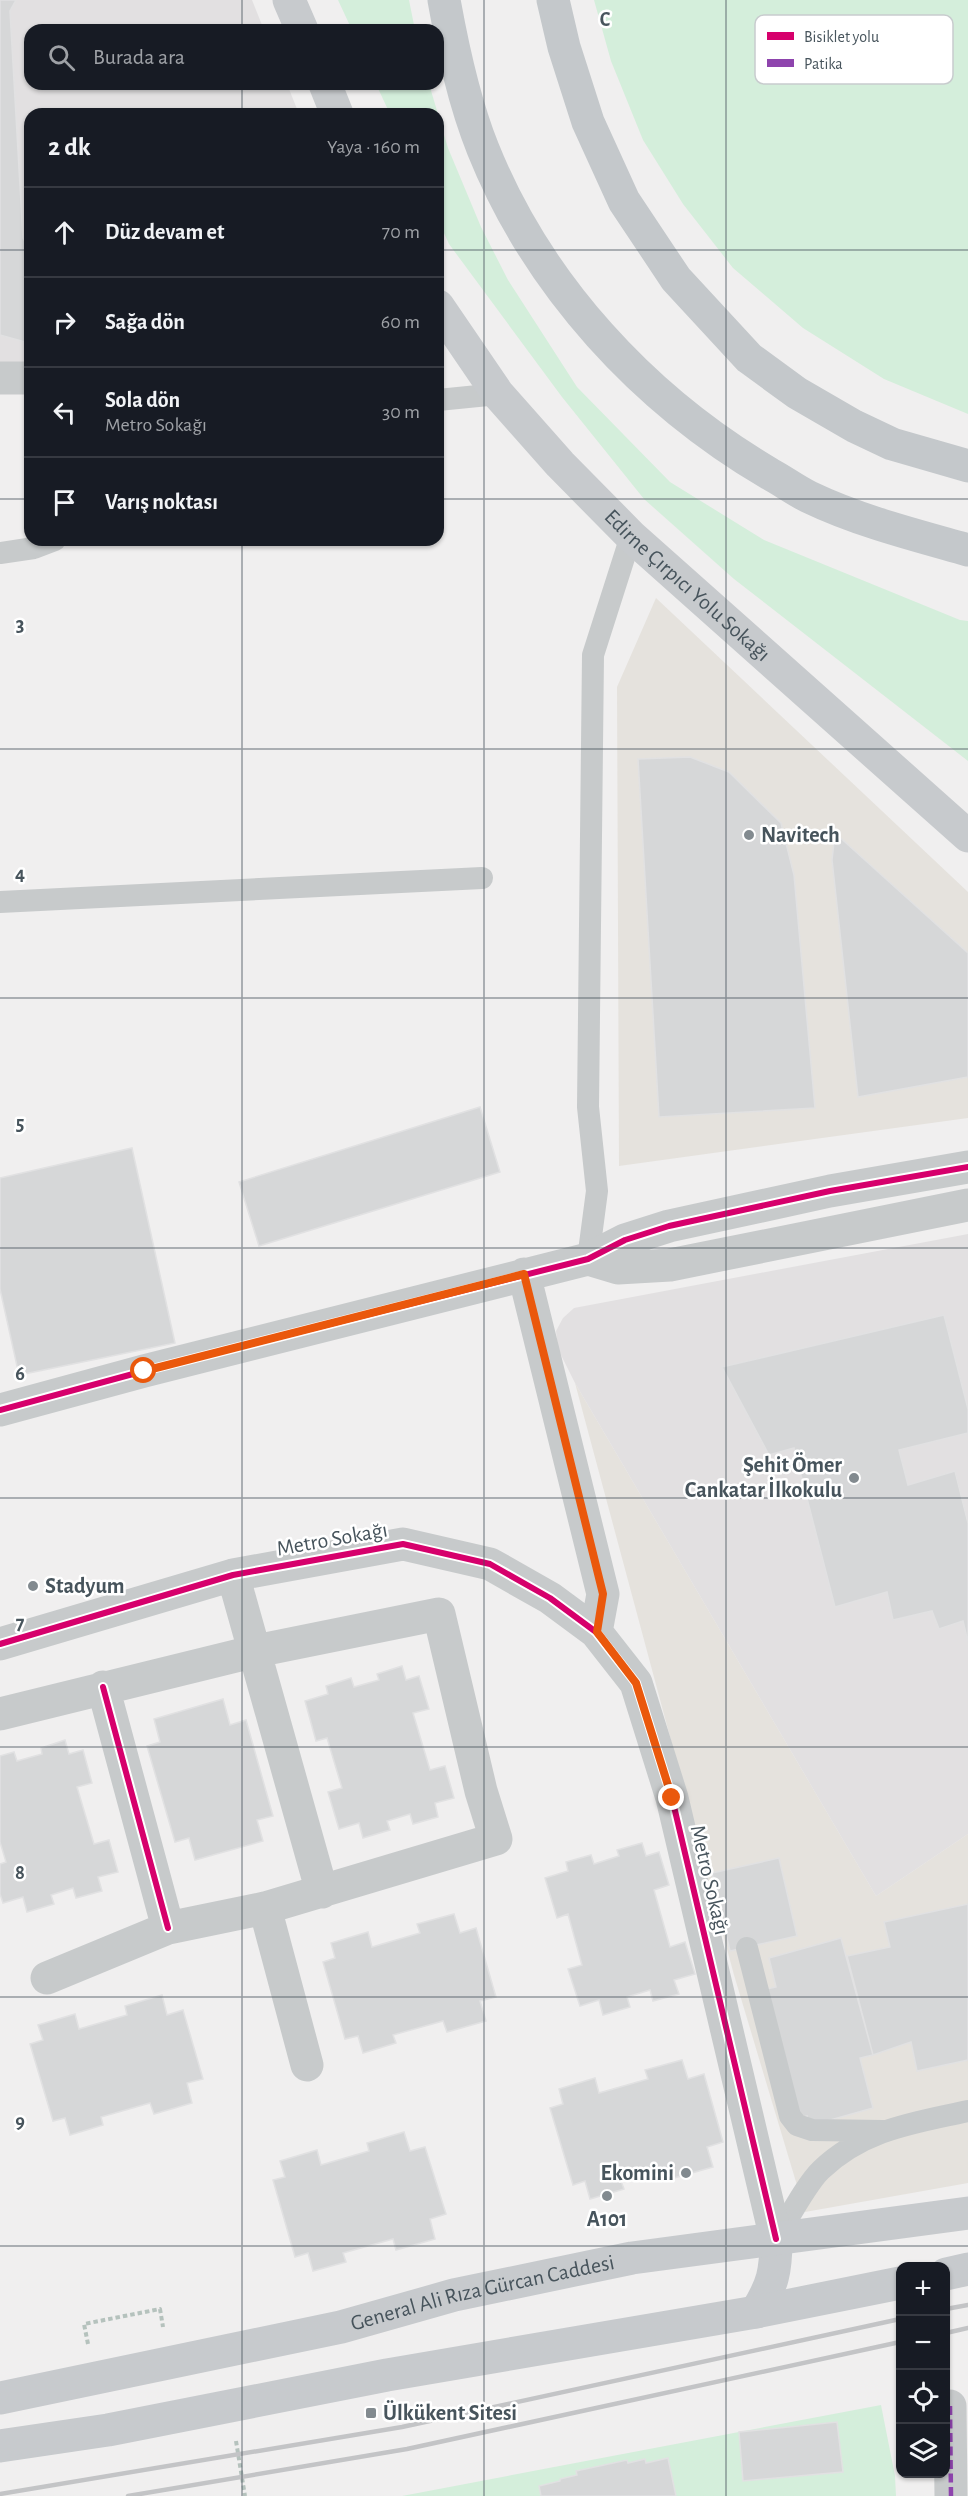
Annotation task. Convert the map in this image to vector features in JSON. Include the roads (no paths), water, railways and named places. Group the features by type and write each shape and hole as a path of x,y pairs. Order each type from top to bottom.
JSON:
{"main road":[{"path":"289,0 299,24"},
{"path":"444,0 464,89 483,148 504,196 548,269 599,335 638,376 676,410 744,458 809,497 897,530 968,550"},
{"path":"553,0 564,47 588,122 624,201 676,279 749,358 797,393 854,426 892,444 968,466"},
{"path":"327,90 335,108"},
{"name":"Edirne Çırpıcı Yolu Sokağı","path":"444,315 498,394 560,464 631,536 968,836"},
{"name":"General Ali Rıza Gürcan Caddesi","path":"0,2398 341,2327 454,2295 632,2258 968,2214"},
{"path":"756,2312 772,2286 776,2239"},
{"path":"950,2273 968,2270"},
{"path":"0,2446 119,2427 387,2374 756,2312 896,2284"}],"street":[{"path":"0,378 24,378"},
{"path":"0,1410 588,1259 625,1240 669,1226 830,1191 968,1167"},
{"path":"588,1259 618,1268 670,1264 968,1205"},
{"path":"524,1274 603,1594 597,1632"},
{"name":"Metro Sokağı","path":"0,1644 233,1575 403,1544 490,1564 550,1598 597,1632 636,1683 672,1798 776,2239"},
{"path":"233,1575 322,1892"},
{"path":"0,1714 255,1651 439,1614 481,1791 496,1839 265,1908 168,1928 47,1978"},
{"path":"103,1688 168,1928"},
{"path":"265,1908 307,2065"},
{"path":"950,2406 951,2496"}],"lane":[{"path":"444,399 498,394"},
{"path":"588,1259 597,1191 588,1107 593,656 631,536"},
{"path":"0,553 39,546"},
{"path":"0,902 482,878"},
{"path":"747,1948 790,2116 797,2125 812,2130 883,2131"},
{"path":"776,2239 820,2171 848,2149 883,2131 968,2110"}],"railway":[{"path":"950,2308 968,2305"},
{"path":"0,2494 402,2427 896,2320"},
{"path":"950,2332 968,2328"},
{"path":"128,2496 407,2449 896,2343"}],"place":[{"name":"Navitech","path":"749,835"},
{"name":"Şehit Ömer Cankatar İlkokulu","path":"854,1478"},
{"name":"Stadyum","path":"33,1586"},
{"name":"Ekomini","path":"686,2173"},
{"name":"A101","path":"607,2196"},
{"name":"Ülkükent Sitesi","path":"371,2413"}]}
